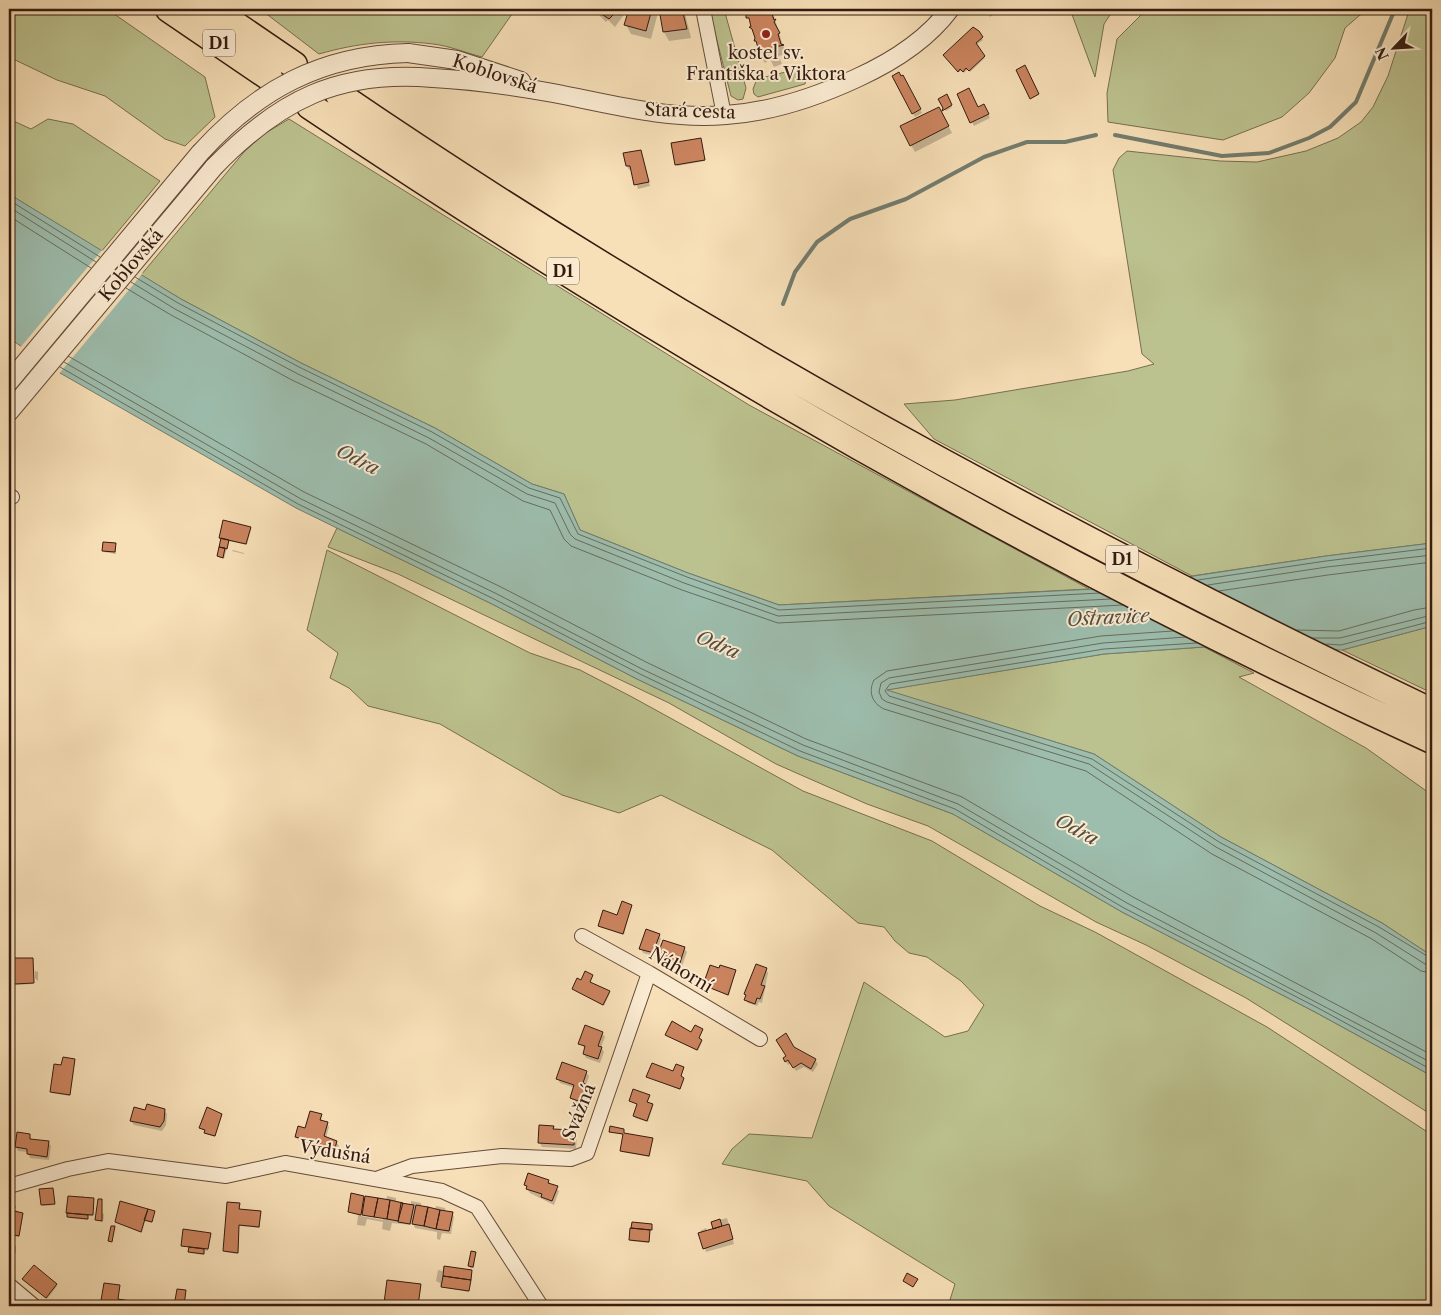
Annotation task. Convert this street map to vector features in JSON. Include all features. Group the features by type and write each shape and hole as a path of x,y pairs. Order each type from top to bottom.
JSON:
{"highway":[{"name":"D1","path":"169,9 269,77"},
{"name":"D1","path":"212,9 294,64"},
{"name":"D1","path":"339,95 579,251 819,394 971,479 1125,561 1432,712"},
{"name":"D1","path":"310,106 569,276 822,425 966,506 1112,583 1432,740"}],"street":[{"path":"703,9 724,115"},
{"name":"Stará cesta","path":"552,93 650,112 724,115 794,102 862,76 915,44 950,9"},
{"name":"Koblovská","path":"9,382 158,202 224,127 254,102 300,75 350,59 408,53 437,56 477,66 552,93"},
{"name":"Koblovská","path":"9,412 214,167 259,126 281,110 319,91 347,82 374,77 433,78 552,93"},
{"name":"Náhorní","path":"582,936 649,972 760,1039"},
{"name":"Svážná","path":"378,1178 412,1166 502,1156 571,1159 587,1153 649,972"},
{"name":"Výdušná","path":"9,1186 68,1169 108,1161 226,1176 285,1163 442,1190 477,1207 541,1306"},
{"path":"9,1285 34,1306"}],"green space":[{"path":"9,9 107,9 205,77 215,117 185,146 165,139 105,96 57,80 9,57"},
{"path":"260,9 492,9 512,14 482,57 439,45 404,42 361,45 319,54"},
{"path":"709,9 724,9 746,88 743,99 738,100 731,96"},
{"path":"1070,9 1114,9 1104,24 1095,77"},
{"path":"1147,9 1374,9 1360,15 1345,28 1335,58 1309,93 1282,117 1223,140 1108,122 1107,93 1117,39"},
{"path":"1396,9 1432,9 1432,543 1326,556 1192,576 934,439 904,404 955,400 1128,371 1154,364 1142,354 1113,170 1119,158 1127,151 1220,161 1257,162 1306,151 1338,138 1361,122 1373,107 1388,76 1408,14"},
{"path":"794,70 807,75 805,84 758,97 754,94 753,89 757,79"},
{"path":"9,119 31,129 48,119 73,124 160,181 101,252 9,194"},
{"path":"289,119 749,405 1089,589 779,605 688,573 580,530 564,494 532,484 435,428 301,363 181,299 141,275 244,152 264,134"},
{"path":"337,528 492,604 637,679 798,756 953,814 1122,912 1315,1012 1432,1076 1432,1115 1246,998 1146,945 1096,922 928,826 867,804 776,764 669,703 398,574 328,547"},
{"path":"327,550 530,653 580,670 803,791 932,841 1040,906 1095,932 1267,1027 1432,1135 1432,1306 948,1306 955,1284 829,1206 807,1181 722,1164 732,1149 749,1134 812,1138 864,982 945,1037 968,1031 984,1005 961,981 927,957 909,953 895,941 884,927 858,923 772,850 661,795 619,813 562,795 440,724 368,706 349,688 330,678 338,653 307,630"},
{"path":"1432,626 1432,693 1342,650"},
{"path":"1204,647 1254,673 1239,677 1366,748 1432,795 1432,956 1382,923 1221,837 1094,754 885,690 1104,654"}],"water":[{"path":"9,194 181,299 301,363 435,428 532,484 564,494 580,530 688,573 779,605 1115,588 1326,556 1432,543 1432,626 1342,650 1204,647 1104,654 887,690 1094,754 1221,837 1382,923 1432,956 1432,1076 1315,1012 1122,912 953,814 798,756 637,679 492,604 296,508 60,373 9,338"}],"pier":[{"path":"102,250 143,273 58,375 19,349"}],"building":[{"path":"594,9 616,9 616,12 609,19"},
{"path":"629,9 652,9 646,31 624,25"},
{"path":"659,9 682,9 687,29 663,32"},
{"name":"kostel sv. Františka a Viktora","path":"746,9 773,9 771,11 774,20 776,19 774,22 780,33 778,34 781,44 784,45 775,47 778,55 768,58 765,50 759,55 757,54 759,51 756,41 754,41 752,29 749,27 751,27 749,18 746,18"},
{"path":"973,27 983,37 976,43 985,56 969,71 966,68 963,72 960,69 958,72 943,55"},
{"path":"1025,65 1039,94 1030,99 1016,70"},
{"path":"899,72 901,76 903,75 921,109 912,114 892,76"},
{"path":"969,88 978,107 984,104 989,114 970,123 957,94"},
{"path":"947,94 952,105 942,111 943,108 938,99"},
{"path":"939,107 949,126 910,146 900,126"},
{"path":"701,138 705,160 675,165 671,143"},
{"path":"641,150 649,182 634,185 630,166 626,166 623,153"},
{"path":"223,520 251,527 246,544 219,538"},
{"path":"221,538 229,540 227,549 219,547"},
{"path":"103,542 116,543 115,552 102,551"},
{"path":"219,547 225,548 223,558 217,556"},
{"path":"622,901 632,905 623,934 598,926 603,910 617,915"},
{"path":"646,929 660,934 655,947 660,948 663,940 685,947 679,966 657,958 658,954 639,949"},
{"path":"13,958 33,958 34,983 14,984"},
{"path":"756,964 767,968 761,985 765,986 760,999 757,998 755,1004 744,1000 746,995 744,994"},
{"path":"710,965 719,968 720,965 736,970 728,995 703,985"},
{"path":"585,971 593,975 590,982 610,991 603,1005 572,989 577,978 581,980"},
{"path":"672,1021 691,1032 695,1025 703,1029 699,1038 702,1040 697,1050 665,1035"},
{"path":"585,1025 603,1032 598,1046 602,1047 598,1059 583,1054 585,1046 578,1044"},
{"path":"786,1033 794,1047 816,1059 811,1069 801,1063 793,1068 788,1060 785,1062 783,1058 786,1056 776,1040"},
{"path":"63,1057 75,1059 70,1095 50,1092 54,1064 61,1065"},
{"path":"562,1062 587,1071 583,1083 590,1086 584,1103 570,1098 574,1085 556,1079"},
{"path":"652,1063 673,1071 676,1064 684,1067 681,1076 684,1078 680,1089 646,1077"},
{"path":"633,1089 650,1095 647,1102 653,1104 647,1121 633,1116 637,1104 629,1101"},
{"path":"147,1104 165,1109 164,1121 160,1127 130,1121 134,1107 145,1110"},
{"path":"207,1107 222,1114 215,1136 204,1133 205,1130 199,1128"},
{"path":"310,1111 322,1114 320,1120 328,1122 324,1136 337,1141 333,1155 318,1150 320,1143 295,1137 298,1126 305,1128"},
{"path":"539,1125 554,1126 553,1129 575,1130 574,1145 538,1143"},
{"path":"610,1126 624,1129 624,1133 653,1138 649,1156 620,1151 623,1134 609,1132"},
{"path":"17,1132 30,1134 30,1139 49,1141 47,1157 27,1154 27,1149 15,1147"},
{"path":"528,1173 549,1180 548,1183 558,1186 552,1201 541,1197 542,1194 526,1189 527,1186 524,1185"},
{"path":"53,1188 55,1204 41,1205 39,1189"},
{"path":"351,1193 364,1196 361,1215 348,1212"},
{"path":"68,1196 94,1198 93,1215 66,1213"},
{"path":"365,1196 378,1198 374,1217 362,1215"},
{"path":"378,1198 390,1200 387,1219 374,1217"},
{"path":"98,1199 102,1199 102,1221 95,1220"},
{"path":"390,1200 403,1203 398,1221 387,1219"},
{"path":"120,1201 148,1209 141,1232 115,1222"},
{"path":"227,1202 240,1203 239,1209 261,1211 259,1227 239,1225 238,1253 223,1251"},
{"path":"401,1203 414,1205 410,1224 398,1222"},
{"path":"9,1205 15,1206 14,1211 23,1213 19,1236 9,1234"},
{"path":"416,1205 428,1207 424,1226 412,1224"},
{"path":"428,1207 440,1210 436,1229 424,1226"},
{"path":"148,1209 155,1211 152,1222 144,1220"},
{"path":"440,1210 453,1212 449,1231 436,1229"},
{"path":"67,1213 88,1215 88,1219 67,1217"},
{"path":"720,1219 722,1226 713,1229 711,1222"},
{"path":"632,1222 652,1224 652,1230 631,1228"},
{"path":"729,1224 733,1239 703,1249 698,1233"},
{"path":"111,1226 115,1226 112,1242 108,1241"},
{"path":"630,1228 650,1230 649,1242 629,1240"},
{"path":"183,1229 211,1233 208,1249 181,1246"},
{"path":"189,1247 204,1249 204,1254 188,1252"},
{"path":"471,1251 476,1252 473,1267 468,1266"},
{"path":"34,1265 57,1284 46,1298 22,1279"},
{"path":"444,1266 472,1270 471,1280 443,1276"},
{"path":"907,1273 918,1279 913,1287 903,1281"},
{"path":"443,1276 471,1280 469,1291 441,1287"},
{"path":"387,1280 421,1284 418,1306 384,1303"},
{"path":"104,1283 120,1285 118,1299 131,1301 130,1306 100,1306"},
{"path":"177,1289 186,1290 184,1306 174,1306"},
{"path":"281,1302 302,1305 280,1306"}],"waterway":[{"path":"1115,135 1222,156 1269,153 1309,138 1330,127 1356,102 1395,9"},
{"path":"783,304 795,272 817,242 850,219 906,199 984,157 1027,142 1065,142 1096,135"}],"place":[{"name":"kostel sv. Františka a Viktora","path":"766,34"}],"water label":[{"name":"Odra","path":"358,459"},
{"name":"Ostravice","path":"1108,617"},
{"name":"Odra","path":"718,644"},
{"name":"Odra","path":"1077,829"}]}
